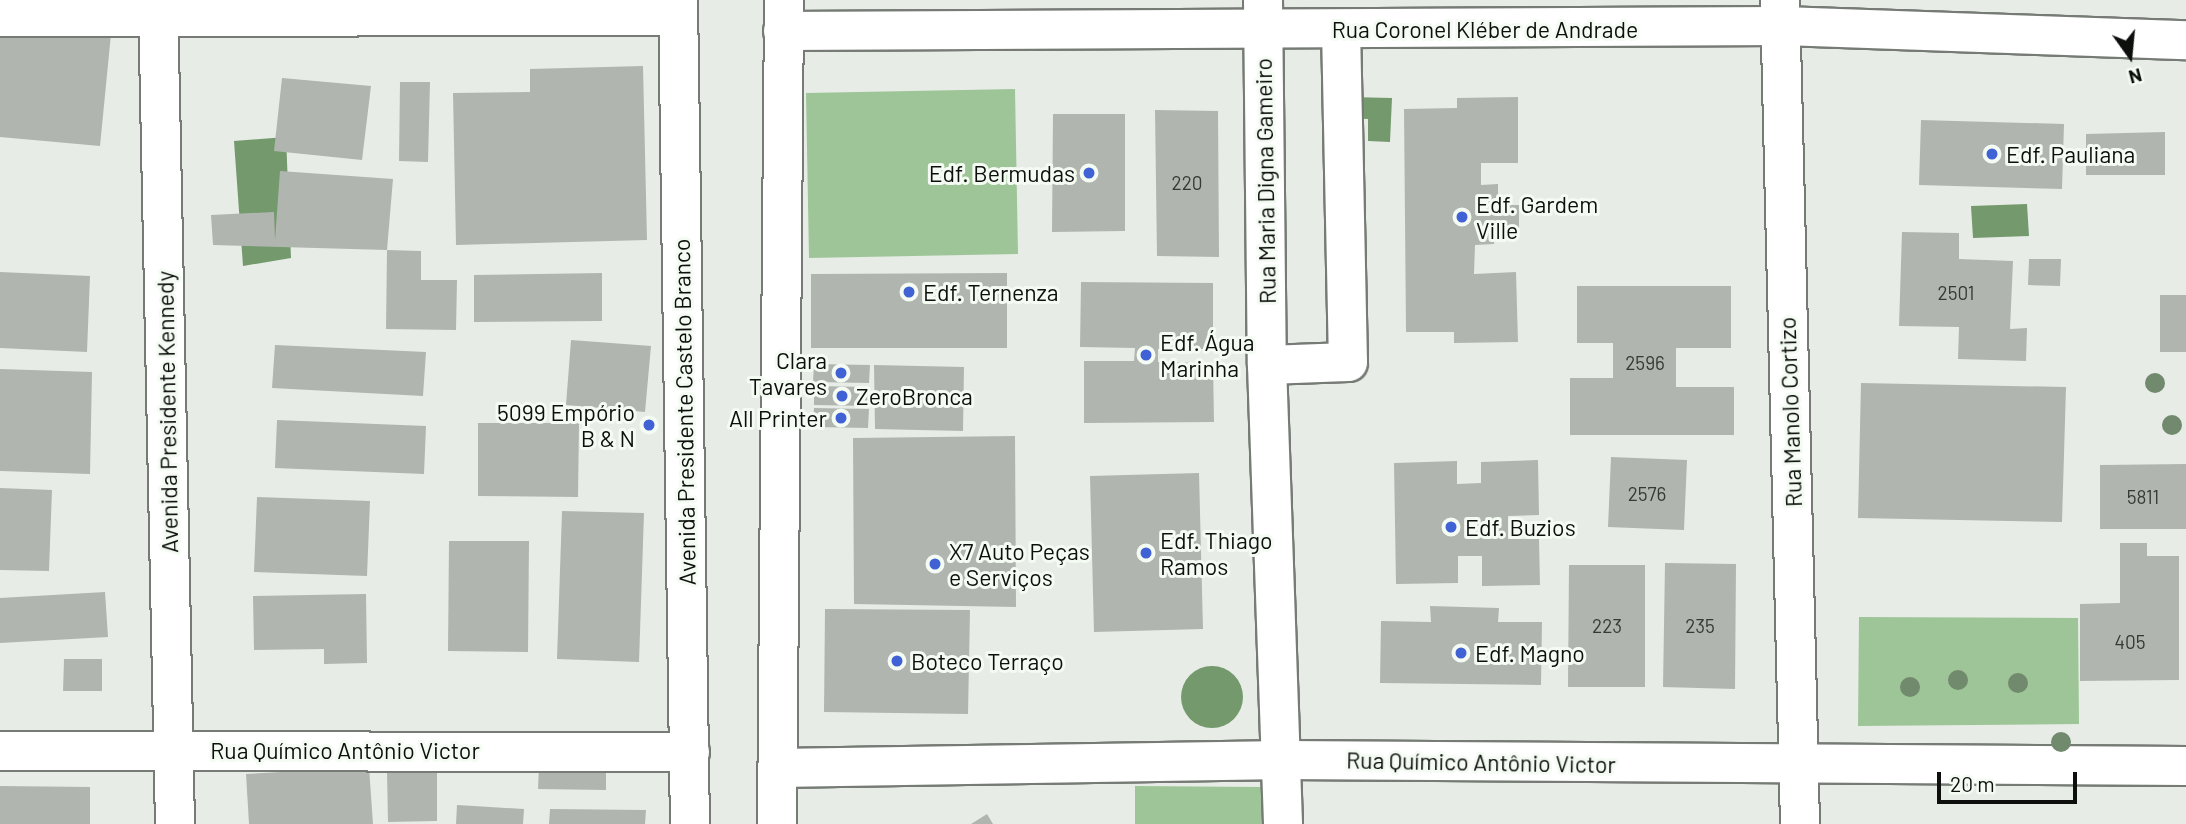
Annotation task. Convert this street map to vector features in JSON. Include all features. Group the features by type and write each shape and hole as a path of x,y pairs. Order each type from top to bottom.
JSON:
{"street":[{"path":"0,17 158,8 678,8"},
{"name":"Avenida Presidente Kennedy","path":"158,8 175,824"},
{"name":"Avenida Presidente Castelo Branco","path":"678,8 690,824"},
{"name":"Rua Coronel Kléber de Andrade","path":"784,15 1263,15 1341,30 1780,13 2186,40"},
{"name":"Rua Manolo Cortizo","path":"1780,13 1800,824"},
{"path":"777,824 784,15"},
{"name":"Rua Maria Digna Gameiro","path":"1263,15 1266,365 1283,760 1283,824"},
{"path":"1266,365 1348,362 1341,30"},
{"name":"Rua Químico Antônio Victor","path":"0,751 174,749 690,752"},
{"name":"Rua Químico Antônio Victor","path":"776,768 1283,760 2186,766"}],"shaded area":[{"path":"1015,89 1018,254 809,258 806,93"},
{"path":"1349,97 1392,98 1390,142 1368,141 1368,119 1348,118"},
{"path":"286,137 291,258 243,266 234,141"},
{"path":"2027,204 2029,236 1973,238 1971,206"},
{"path":"1859,617 2078,618 2079,724 1858,726"},
{"path":"1212,666 1234,675 1243,697 1234,719 1212,728 1190,719 1181,697 1190,675"},
{"path":"1135,786 1261,787 1262,824 1135,824"}],"building":[{"path":"0,25 111,34 100,146 0,137"},
{"path":"643,66 647,240 456,245 453,93 530,92 530,69"},
{"path":"282,78 371,86 362,160 274,151"},
{"path":"400,82 430,82 428,162 399,161"},
{"name":"Edf. Gardem Ville","path":"1518,97 1518,163 1481,163 1481,185 1498,184 1498,205 1519,205 1519,229 1494,229 1494,244 1475,245 1474,274 1516,272 1518,342 1454,343 1454,332 1406,332 1404,109 1457,108 1457,98"},
{"path":"1155,110 1218,111 1219,257 1157,256"},
{"name":"Edf. Bermudas","path":"1053,114 1125,114 1125,231 1052,232"},
{"name":"Edf. Pauliana","path":"1921,120 2064,124 2062,189 1919,185"},
{"path":"2165,132 2165,175 2086,175 2086,134"},
{"path":"280,171 393,179 387,250 213,245 211,215 274,212 275,240"},
{"path":"1902,232 1959,233 1959,259 2013,261 2010,329 2027,328 2026,361 1958,359 1959,327 1899,326"},
{"path":"387,250 421,251 421,280 457,280 456,330 386,329"},
{"path":"2029,259 2061,259 2060,286 2028,285"},
{"path":"0,272 90,276 87,352 0,348"},
{"path":"602,273 602,321 474,322 474,275"},
{"name":"Edf. Ternenza","path":"1007,273 1007,348 811,348 811,274"},
{"name":"Edf. Água Marinha","path":"1081,282 1213,283 1213,349 1158,349 1158,362 1213,363 1214,422 1084,423 1084,361 1134,361 1135,348 1080,347"},
{"path":"1577,286 1731,286 1731,348 1676,348 1676,387 1734,387 1734,435 1570,435 1570,378 1613,378 1613,343 1577,343"},
{"path":"2160,295 2186,295 2186,352 2160,352"},
{"path":"571,340 651,346 645,412 566,405"},
{"path":"275,345 426,352 423,396 272,388"},
{"name":"Clara Tavares","path":"814,364 870,365 869,383 813,382"},
{"path":"874,365 964,367 963,431 875,429"},
{"path":"0,369 92,372 90,474 0,471"},
{"path":"1861,383 2066,387 2062,522 1858,518"},
{"name":"ZeroBronca","path":"814,386 869,387 870,406 814,405"},
{"name":"All Printer","path":"814,408 869,409 868,428 813,427"},
{"path":"277,420 426,426 424,474 275,468"},
{"path":"478,423 579,423 578,497 478,496"},
{"path":"1015,436 1016,607 854,604 853,438"},
{"path":"1611,457 1687,460 1684,530 1608,527"},
{"name":"Edf. Buzios","path":"1538,460 1539,515 1508,516 1508,539 1539,539 1540,585 1482,586 1482,556 1458,556 1458,583 1396,584 1394,463 1457,461 1457,484 1481,483 1481,462"},
{"path":"2186,464 2186,529 2100,529 2100,465"},
{"name":"Edf. Thiago Ramos","path":"1199,473 1203,629 1094,632 1090,476"},
{"path":"0,488 52,490 49,571 0,570"},
{"path":"257,497 370,501 367,576 254,572"},
{"path":"562,511 644,513 639,662 557,659"},
{"path":"449,541 529,541 528,652 448,651"},
{"path":"2120,543 2147,543 2147,556 2179,556 2179,680 2080,681 2080,604 2120,603"},
{"path":"1665,563 1736,564 1735,689 1663,687"},
{"path":"1569,565 1645,565 1645,687 1568,687"},
{"path":"105,592 108,637 0,643 0,598"},
{"path":"366,594 367,663 324,664 324,649 254,650 253,596"},
{"name":"Edf. Magno","path":"1430,606 1499,608 1498,622 1542,622 1541,685 1380,683 1381,621 1431,622"},
{"name":"Boteco Terraço","path":"825,609 970,610 968,714 824,712"},
{"path":"64,659 102,659 102,691 63,691"},
{"path":"539,764 606,765 606,790 538,789"},
{"path":"369,767 373,824 249,824 246,774"},
{"path":"387,772 437,772 437,821 388,822"},
{"path":"0,786 90,787 90,824 0,824"},
{"path":"457,805 524,809 523,824 456,824"},
{"path":"550,809 646,810 645,824 549,824"},
{"path":"987,814 993,824 971,824"}],"place":[{"name":"Edf. Pauliana","path":"1992,154"},
{"name":"Edf. Bermudas","path":"1089,173"},
{"name":"Edf. Gardem Ville","path":"1462,217"},
{"name":"Edf. Ternenza","path":"909,292"},
{"name":"Edf. Água Marinha","path":"1146,355"},
{"name":"Clara Tavares","path":"841,373"},
{"name":"ZeroBronca","path":"842,396"},
{"name":"All Printer","path":"841,418"},
{"name":"5099 Empório B & N","path":"649,425"},
{"name":"Edf. Buzios","path":"1451,527"},
{"name":"Edf. Thiago Ramos","path":"1146,553"},
{"name":"X7 Auto Peças e Serviços","path":"935,564"},
{"name":"Edf. Magno","path":"1461,653"},
{"name":"Boteco Terraço","path":"897,661"}]}
